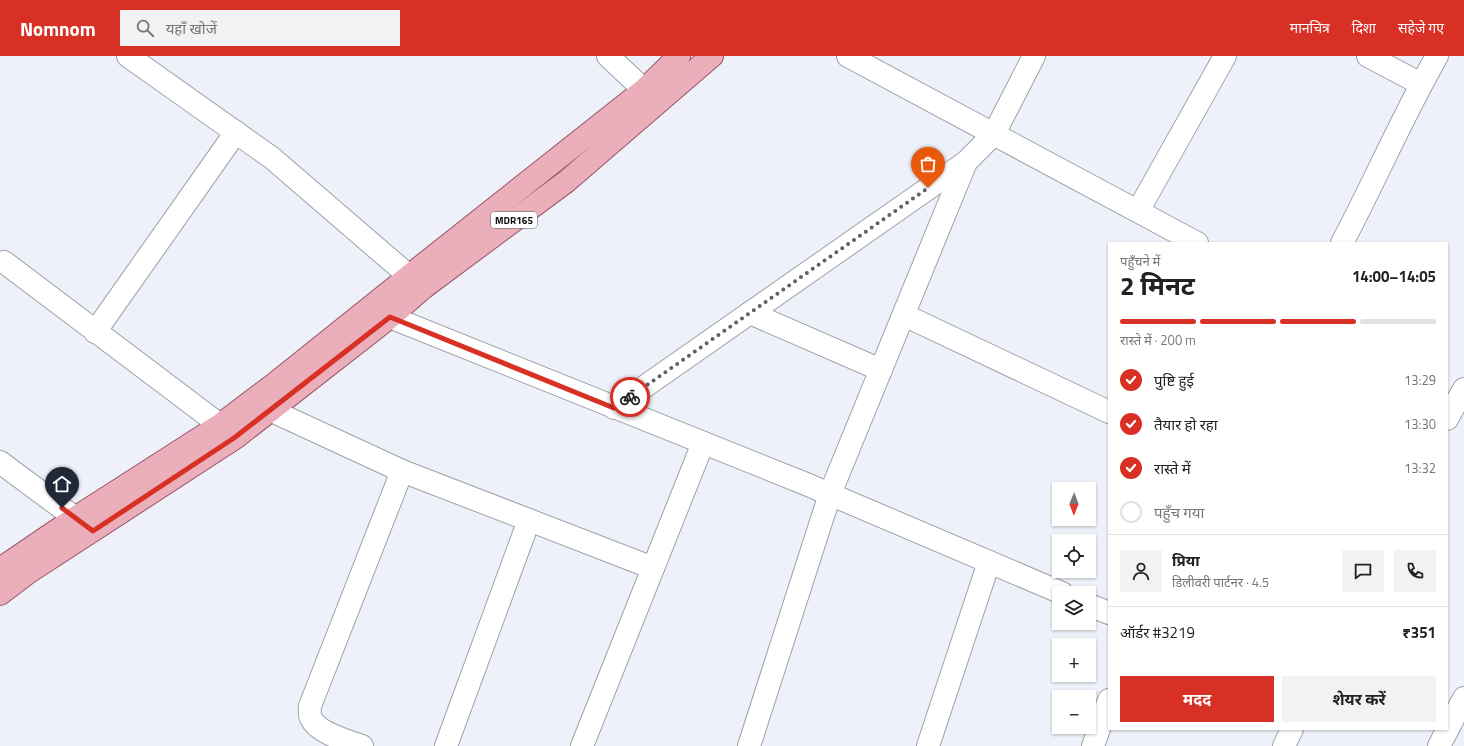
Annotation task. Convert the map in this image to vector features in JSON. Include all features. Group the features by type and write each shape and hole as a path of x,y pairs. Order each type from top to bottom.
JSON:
{"main road":[{"name":"MDR165","path":"0,569 74,518 227,431 270,410 390,317 416,282 644,90 679,56"},
{"name":"MDR165","path":"0,594 29,572 93,531 227,431 273,385 416,282 567,181 712,56"}],"street":[{"path":"128,56 272,158 416,282"},
{"path":"608,56 644,90"},
{"path":"848,56 1195,242"},
{"path":"614,408 966,162 994,134 1034,56"},
{"path":"1138,211 1225,56"},
{"path":"1368,56 1421,84"},
{"path":"1342,242 1421,84 1437,56"},
{"path":"95,332 236,132"},
{"path":"749,746 830,494 966,162"},
{"path":"4,262 227,431"},
{"path":"750,313 881,370"},
{"path":"904,315 1108,412"},
{"path":"390,317 830,494 1052,589"},
{"path":"1448,417 1464,389"},
{"path":"270,410 402,470 653,568"},
{"path":"582,746 703,443"},
{"path":"0,462 93,531"},
{"path":"362,746 325,732 315,725 310,718 310,706 402,470"},
{"path":"446,746 529,520"},
{"path":"928,746 990,562"},
{"path":"1096,608 1108,613"},
{"path":"1448,729 1464,698"},
{"path":"1093,746 1108,703"},
{"path":"1284,746 1292,730"},
{"path":"1439,746 1447,730"}],"way so far":[{"path":"630,397 928,188"}],"route":[{"path":"62,508 93,531 234,438 390,317 614,408 630,397"}]}
